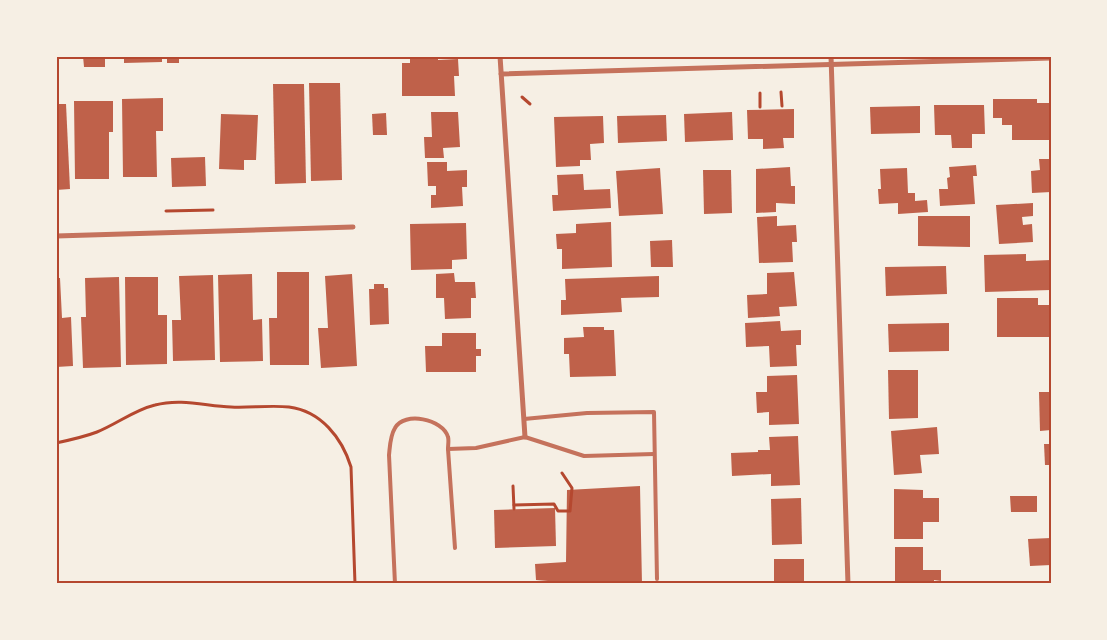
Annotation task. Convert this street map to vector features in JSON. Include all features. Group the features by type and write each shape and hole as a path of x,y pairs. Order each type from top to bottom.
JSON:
{"street":[{"path":"500,56 525,438"},
{"path":"832,56 848,584"},
{"path":"501,74 1051,58"},
{"path":"56,236 353,227"}],"lane":[{"path":"524,419 587,413 654,412 657,579"},
{"path":"395,584 389,455 390,441 394,428 398,424 408,420 428,419 442,427 448,436 455,548"},
{"path":"448,449 476,448 525,438 584,456 654,454"}],"path":[{"path":"760,92 760,107"},
{"path":"781,92 782,106"},
{"path":"522,97 530,104"},
{"path":"166,211 213,210"},
{"path":"56,443 96,432 134,412 167,403 200,403 231,407 283,406 305,411 326,424 336,436 345,450 351,467 355,584"},
{"path":"513,486 514,507 554,504 558,511 570,511 572,488 562,473"}],"building":[{"path":"83,56 105,56 105,67 84,67"},
{"path":"124,56 162,56 162,62 124,63"},
{"path":"167,56 179,56 179,63 167,63"},
{"path":"410,56 438,56 438,60 458,59 459,76 454,76 455,96 402,96 402,63 410,63"},
{"path":"309,83 340,83 342,180 311,181"},
{"path":"273,84 304,84 306,183 275,184"},
{"path":"163,98 163,131 156,131 157,177 123,177 122,99"},
{"path":"993,99 1037,99 1037,103 1051,103 1051,140 1012,140 1012,125 1002,125 1002,118 993,118"},
{"path":"74,101 113,101 113,132 109,132 109,179 75,179"},
{"path":"56,104 66,104 70,189 56,190"},
{"path":"934,105 984,105 985,134 972,134 972,148 952,148 951,135 935,135"},
{"path":"920,106 920,133 871,134 870,107"},
{"path":"794,109 794,138 783,138 784,148 763,149 763,139 748,139 747,110"},
{"path":"431,112 458,112 460,147 443,148 444,158 425,158 424,137 432,137"},
{"path":"732,112 733,140 685,142 684,114"},
{"path":"386,113 387,135 373,135 372,114"},
{"path":"221,114 258,115 256,160 244,160 244,170 219,169"},
{"path":"666,115 667,141 618,143 617,116"},
{"path":"603,116 604,143 590,144 591,160 580,160 580,166 556,167 554,117"},
{"path":"205,157 206,186 172,187 171,158"},
{"path":"1039,159 1051,159 1051,192 1032,193 1031,171 1040,170"},
{"path":"427,162 447,162 447,171 467,170 467,187 462,187 463,206 431,208 431,195 436,195 436,186 428,186"},
{"path":"976,165 977,176 973,176 975,204 940,206 939,189 948,189 949,167"},
{"path":"790,167 791,186 795,186 795,204 776,203 776,212 756,213 756,169"},
{"path":"660,168 663,214 619,216 616,171"},
{"path":"907,168 908,193 915,193 915,201 927,200 928,212 898,214 898,203 879,204 878,189 881,189 880,169"},
{"path":"703,170 731,170 732,213 704,214"},
{"path":"583,174 584,190 610,189 611,208 553,211 552,195 558,195 557,175"},
{"path":"1033,203 1033,216 1022,217 1023,225 1032,224 1033,242 999,244 996,205"},
{"path":"777,216 777,226 796,225 797,242 792,242 793,262 759,263 757,217"},
{"path":"918,216 970,216 970,247 918,246"},
{"path":"611,222 612,267 562,269 562,249 557,249 556,234 576,233 576,224"},
{"path":"466,223 467,259 452,260 452,269 411,270 410,224"},
{"path":"672,240 673,267 651,267 650,241"},
{"path":"1026,254 1026,261 1051,260 1051,290 985,292 984,255"},
{"path":"946,266 947,294 886,296 885,267"},
{"path":"277,272 309,272 309,365 270,365 269,318 277,318"},
{"path":"794,272 797,306 779,307 780,316 748,318 747,295 767,294 767,273"},
{"path":"454,273 455,282 475,282 476,298 471,298 471,318 445,319 444,298 436,298 436,274"},
{"path":"252,274 253,320 262,319 263,361 220,362 218,275"},
{"path":"352,274 357,366 321,368 318,328 328,328 325,276"},
{"path":"213,275 215,360 173,361 172,320 181,320 179,276"},
{"path":"659,276 659,297 621,298 622,312 561,315 561,300 566,300 565,279"},
{"path":"119,277 121,367 83,368 81,317 86,317 85,278"},
{"path":"125,277 158,277 158,315 167,315 167,364 126,365"},
{"path":"56,278 60,278 62,318 71,317 73,366 56,367"},
{"path":"374,284 384,284 384,288 388,288 389,324 370,325 369,289 374,289"},
{"path":"997,298 1038,298 1038,305 1051,305 1051,337 997,337"},
{"path":"780,321 781,331 801,330 801,345 796,345 797,366 770,367 769,346 746,347 745,323"},
{"path":"949,323 949,351 889,352 888,324"},
{"path":"583,327 604,327 604,330 614,330 616,376 570,377 569,354 564,354 564,338 584,337"},
{"path":"442,333 476,333 476,349 481,349 481,356 476,356 476,372 426,372 425,346 442,346"},
{"path":"888,370 918,370 918,418 889,419"},
{"path":"797,375 799,424 769,425 769,412 757,413 756,392 767,392 767,376"},
{"path":"1039,392 1051,392 1051,430 1040,431"},
{"path":"937,427 939,454 920,455 922,473 894,475 891,431"},
{"path":"798,436 800,485 771,486 771,474 732,476 731,453 770,450 769,437"},
{"path":"1044,444 1051,444 1051,465 1045,465"},
{"path":"640,486 642,584 548,584 548,581 536,580 535,564 566,562 567,490"},
{"path":"894,489 923,490 923,498 939,498 939,522 923,522 923,539 894,539"},
{"path":"1010,496 1037,496 1037,512 1011,512"},
{"path":"801,498 802,544 772,545 771,499"},
{"path":"555,508 556,546 495,548 494,510"},
{"path":"1051,538 1051,565 1030,566 1028,539"},
{"path":"895,547 923,547 923,570 941,570 941,581 934,580 934,584 895,584"},
{"path":"774,559 804,559 804,584 774,584"}]}
